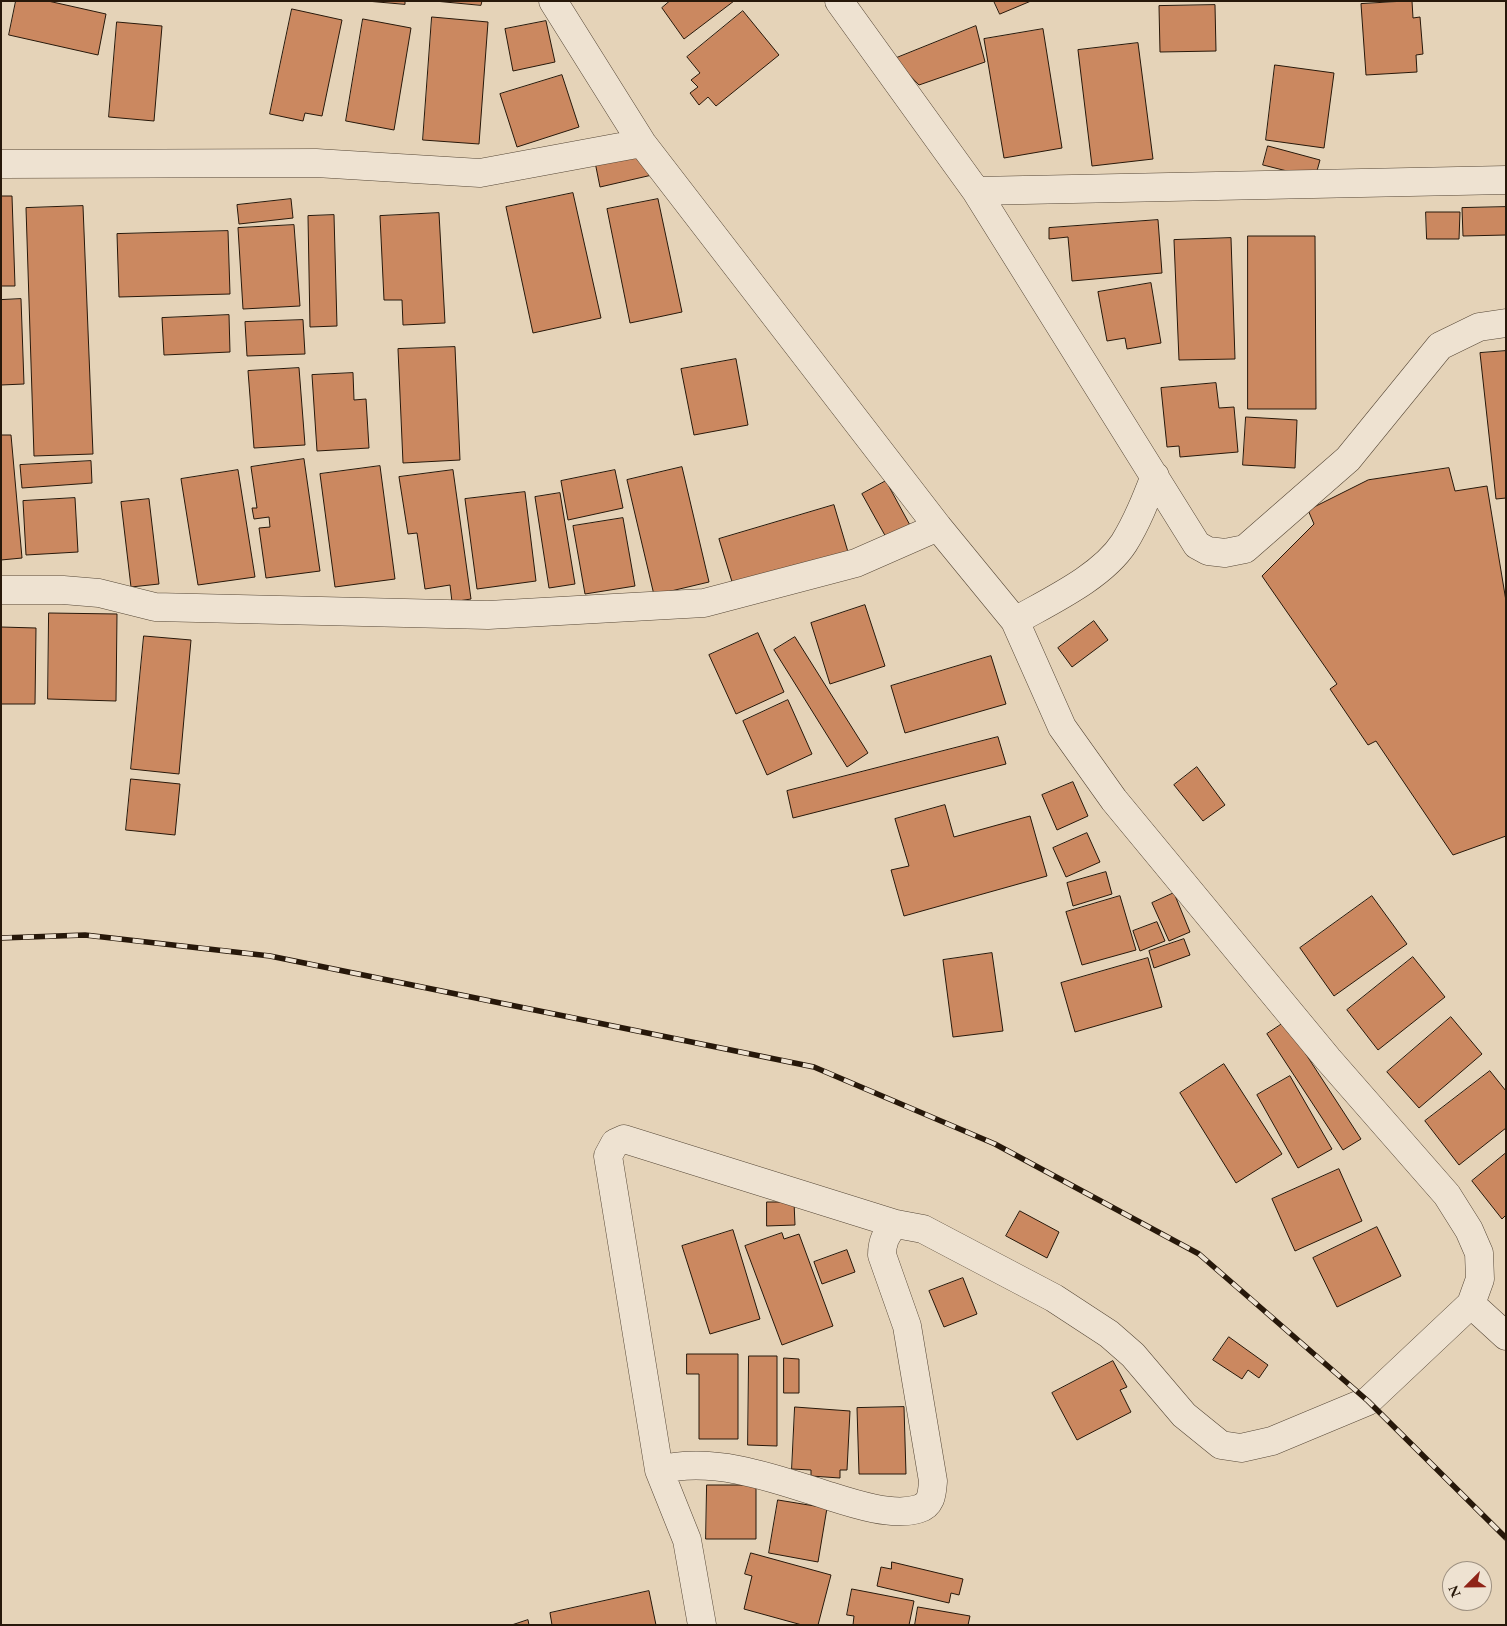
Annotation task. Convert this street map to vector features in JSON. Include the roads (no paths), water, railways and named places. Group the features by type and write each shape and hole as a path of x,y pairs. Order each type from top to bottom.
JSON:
{"street":[{"path":"553,1 642,143 938,527 1015,621 1062,727 1114,800 1328,1058 1447,1194 1469,1230 1479,1253 1480,1279 1471,1304 1368,1401 1272,1440 1241,1448 1221,1445 1184,1415 1133,1355 1108,1334 1054,1298 923,1229 896,1224 624,1139 616,1143 608,1156 659,1470 688,1540 702,1625"},
{"path":"839,1 976,192 1197,545 1208,552 1225,553 1245,548 1348,460 1440,346 1479,327 1506,323"},
{"path":"1,164 316,163 480,173 642,143"},
{"path":"976,192 1506,180"},
{"path":"1015,621 1100,569 1123,544 1138,517 1155,476"},
{"path":"1,590 63,590 99,593 155,607 488,614 704,603 856,564 938,527"},
{"path":"659,1470 694,1464 712,1466 784,1482 856,1504 899,1512 919,1509 925,1505 931,1498 933,1481 907,1326 882,1255 882,1244 890,1229 896,1224"},
{"path":"1471,1304 1506,1336"}],"railway":[{"path":"1,938 85,935 270,956 814,1067 995,1144 1199,1254 1368,1401 1506,1538"}]}
